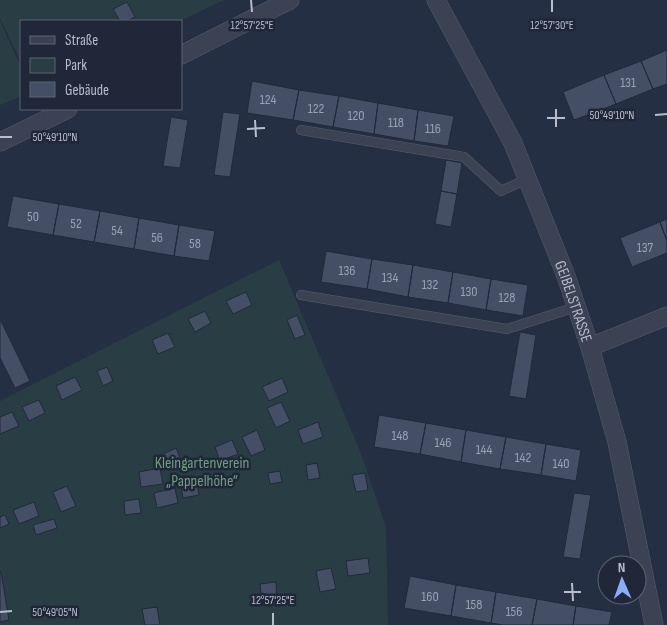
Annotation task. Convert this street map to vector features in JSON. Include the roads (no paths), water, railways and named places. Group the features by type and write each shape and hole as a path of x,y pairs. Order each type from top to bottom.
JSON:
{"street":[{"path":"182,54 290,0"},
{"name":"GEIBELSTRASSE","path":"436,0 513,143 590,347 617,442 654,625"},
{"path":"0,142 66,110"},
{"path":"590,347 667,316"}],"lane":[{"path":"301,130 464,157 500,191 527,179"},
{"path":"301,296 507,329 576,307"}],"park label":[{"name":"Kleingartenverein „Pappelhöhe“","path":"202,471"}]}
